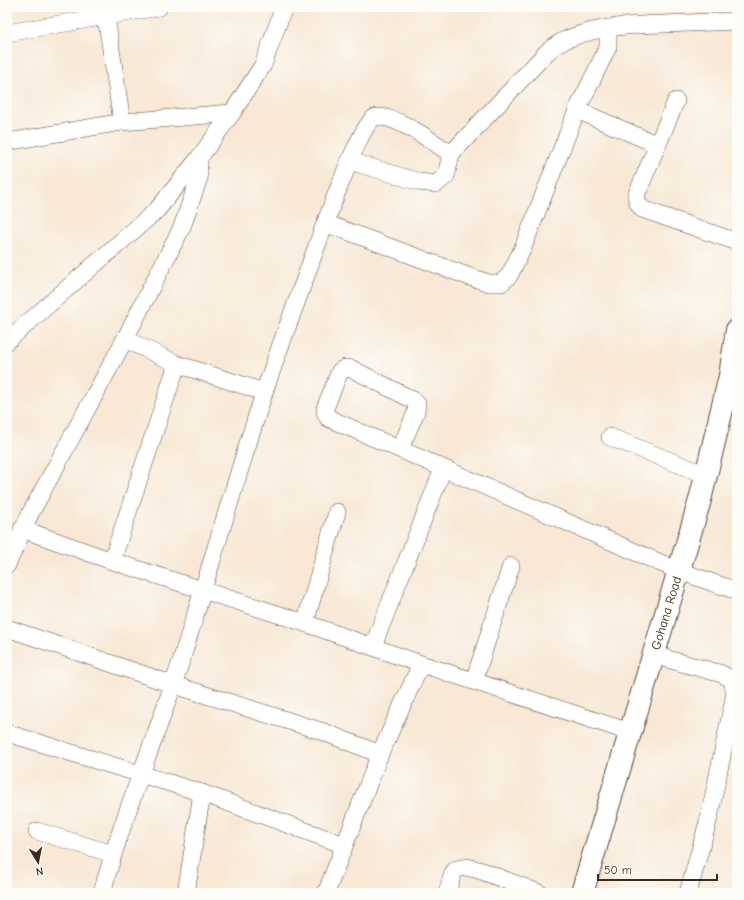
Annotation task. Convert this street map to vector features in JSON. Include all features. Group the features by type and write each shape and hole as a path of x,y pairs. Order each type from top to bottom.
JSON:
{"main road":[{"name":"Gohana Road","path":"584,892 630,732 700,500 730,376 737,330"}],"street":[{"path":"7,33 159,7"},
{"path":"7,341 156,210 199,158 232,113 263,65 284,7"},
{"path":"106,16 122,122"},
{"path":"350,161 420,182 436,184 446,176 451,154 547,52 570,38 591,31 608,28 638,25 737,21"},
{"path":"325,223 482,281 489,283 501,283 509,276 522,250 577,110 608,46 608,28"},
{"path":"676,101 636,196 638,203 642,209 737,242"},
{"path":"577,110 658,145"},
{"path":"7,142 122,122 232,113"},
{"path":"102,893 113,854 140,774 174,685 264,392 325,223 350,161 366,127 374,118 383,117 398,122 427,138 451,154"},
{"path":"7,566 22,529 125,339 182,227 199,178 199,158"},
{"path":"125,339 177,364 264,392"},
{"path":"112,561 177,364"},
{"path":"400,449 416,412 417,404 413,400 352,369 345,368 340,371 325,408 328,418 679,571 737,591"},
{"path":"610,437 706,475"},
{"path":"373,646 443,469"},
{"path":"305,623 337,512"},
{"path":"22,529 112,561 305,623 421,664 630,732"},
{"path":"474,681 511,566"},
{"path":"7,628 174,685 322,731 380,754"},
{"path":"653,655 722,674 732,680 735,693 709,818 688,893"},
{"path":"326,893 380,754 421,664"},
{"path":"7,733 202,793 344,846"},
{"path":"186,893 202,793"},
{"path":"37,831 113,854"},
{"path":"447,893 456,869 467,867 482,871 539,893"}]}
